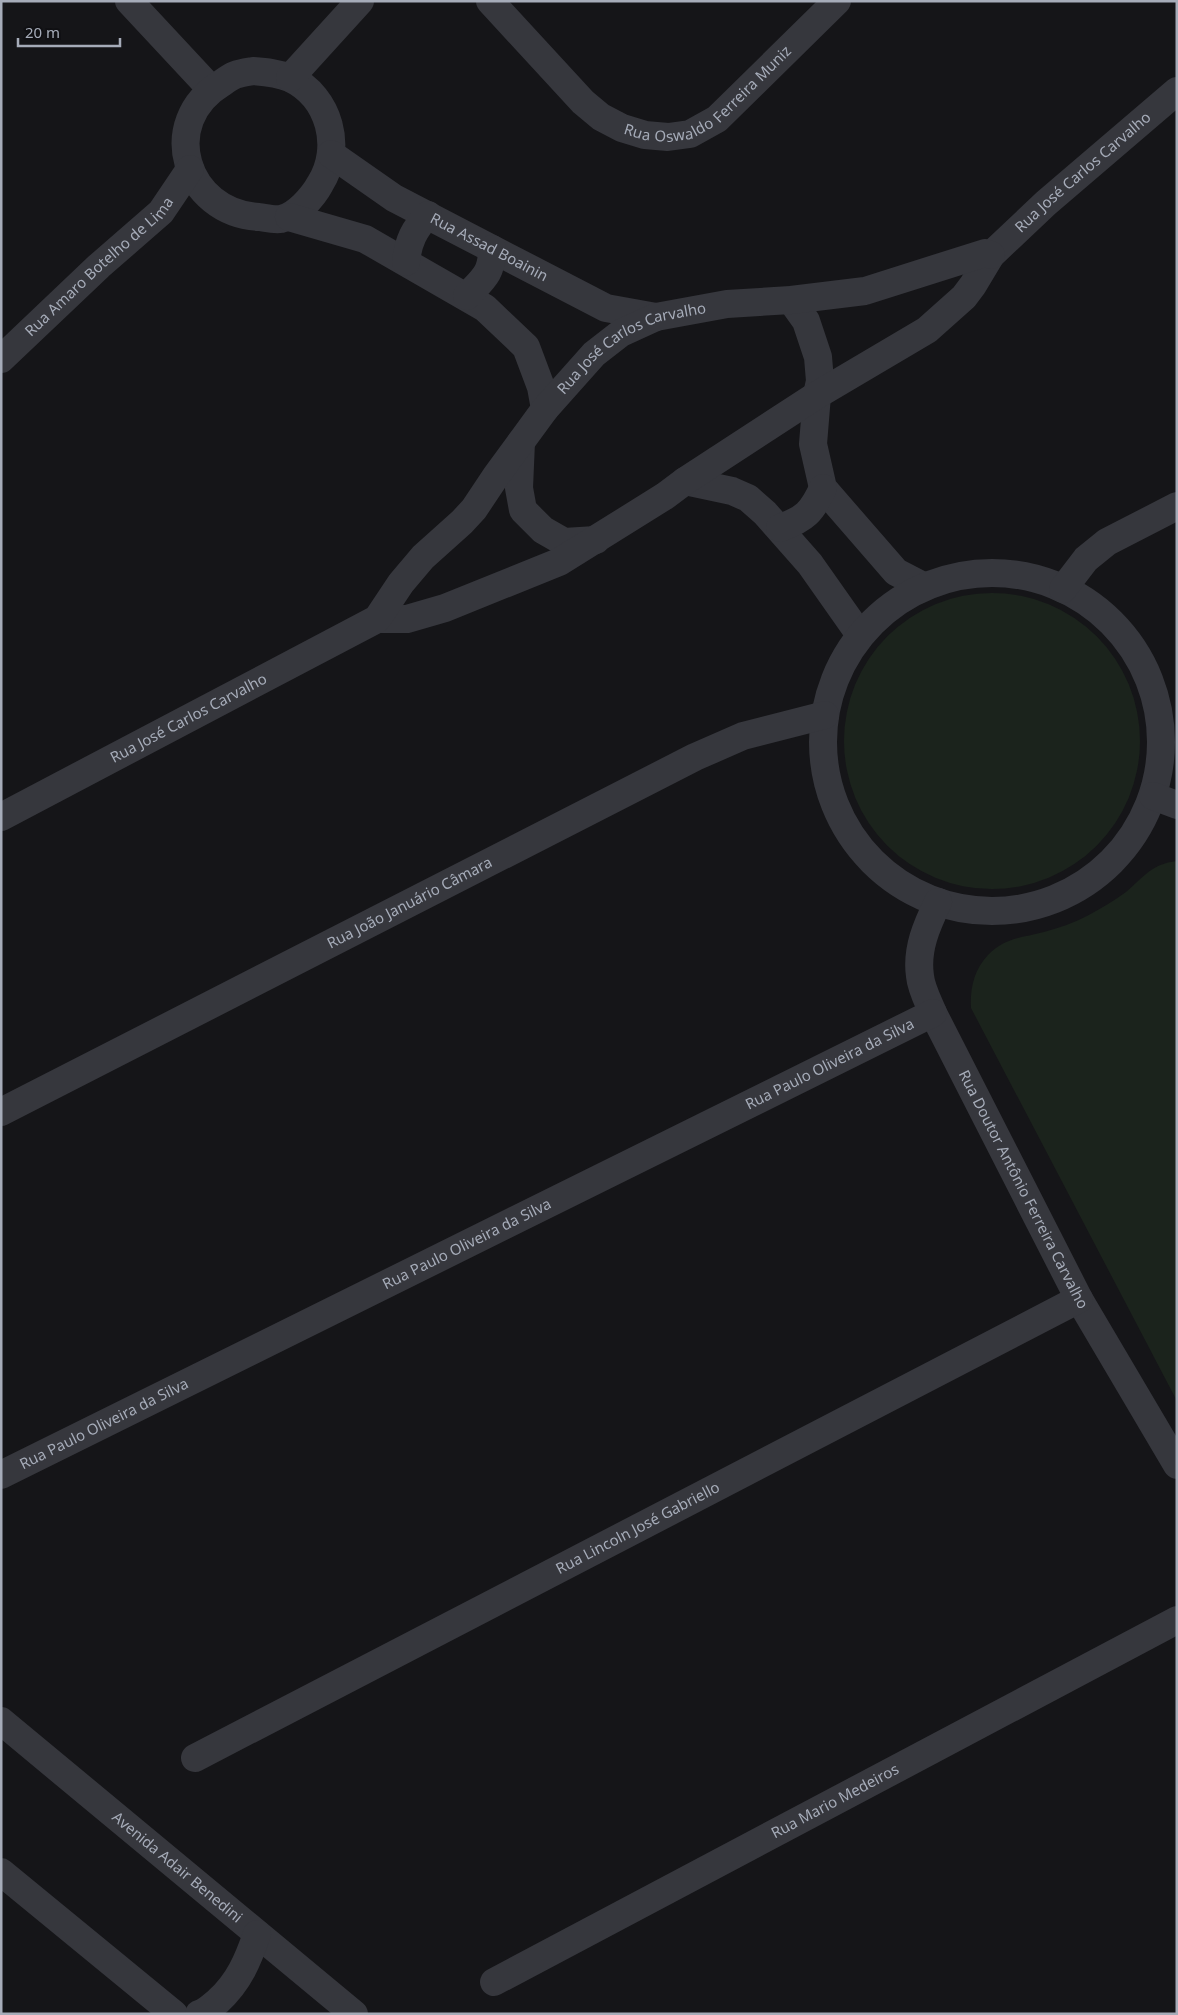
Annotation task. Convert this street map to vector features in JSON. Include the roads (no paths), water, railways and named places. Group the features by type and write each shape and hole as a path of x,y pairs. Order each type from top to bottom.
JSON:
{"street":[{"path":"129,1 211,89"},
{"path":"290,78 360,1"},
{"name":"Rua Oswaldo Ferreira Muniz","path":"490,1 583,102 601,117 622,128 645,135 668,137 690,134 717,119 837,1"},
{"path":"289,217 316,192 326,176 331,154 332,138 328,120 320,103 307,88 290,78 272,72 253,71 234,75 211,89 203,97 193,113 187,131 186,150 190,169 205,193 228,211 246,216 279,219 289,217 365,239 467,296 485,308 526,347 541,387 545,409"},
{"name":"Rua José Carlos Carvalho","path":"1,817 377,619 407,619 445,608 558,562 596,540 817,395 927,330 964,297 991,255 1046,203 1177,91"},
{"name":"Rua Assad Boainin","path":"331,154 394,198 606,308 656,317"},
{"name":"Rua Amaro Botelho de Lima","path":"1,359 99,266 161,212 190,169"},
{"path":"406,262 408,245 413,234 428,215"},
{"path":"467,296 488,274 492,264 492,249"},
{"name":"Rua José Carlos Carvalho","path":"377,619 401,583 423,557 474,509 545,409 594,354 621,333 656,317 727,304 791,300 865,291 985,253 991,255"},
{"path":"791,300 806,321 818,357 820,381 813,444 823,488 896,572 923,586"},
{"path":"521,442 519,488 523,510 543,530 564,542 596,540"},
{"path":"685,481 732,491 748,498 780,528 810,564 860,635"},
{"path":"780,528 799,521 808,513 817,501 823,488"},
{"path":"1063,589 1086,559 1108,542 1177,506"},
{"path":"994,572 1022,575 1048,582 1063,589 1098,610 1119,630 1136,654 1149,680 1158,708 1161,738 1159,767 1165,800 1141,823 1124,848 1104,868 1080,886 1054,899 1026,907 996,911 938,902 911,889 886,873 865,853 848,829 834,802 826,773 823,744 825,715 832,686 844,659 860,635 909,594 923,586 968,574 994,572"},
{"name":"Rua João Januário Câmara","path":"1,1112 695,758 743,736 825,715"},
{"name":"Rua Doutor Antônio Ferreira Carvalho","path":"938,902 924,932 919,958 920,977 932,1013 1078,1299 1177,1465"},
{"name":"Rua Paulo Oliveira da Silva","path":"1,1475 932,1013"},
{"name":"Rua Lincoln José Gabriello","path":"195,1758 1078,1299"},
{"name":"Rua Mario Medeiros","path":"494,1982 1177,1620"},
{"name":"Avenida Adair Benedini","path":"1,1721 354,2014"},
{"path":"1,1872 174,2014"},
{"path":"198,2014 211,2007 239,1979 257,1934"}]}
